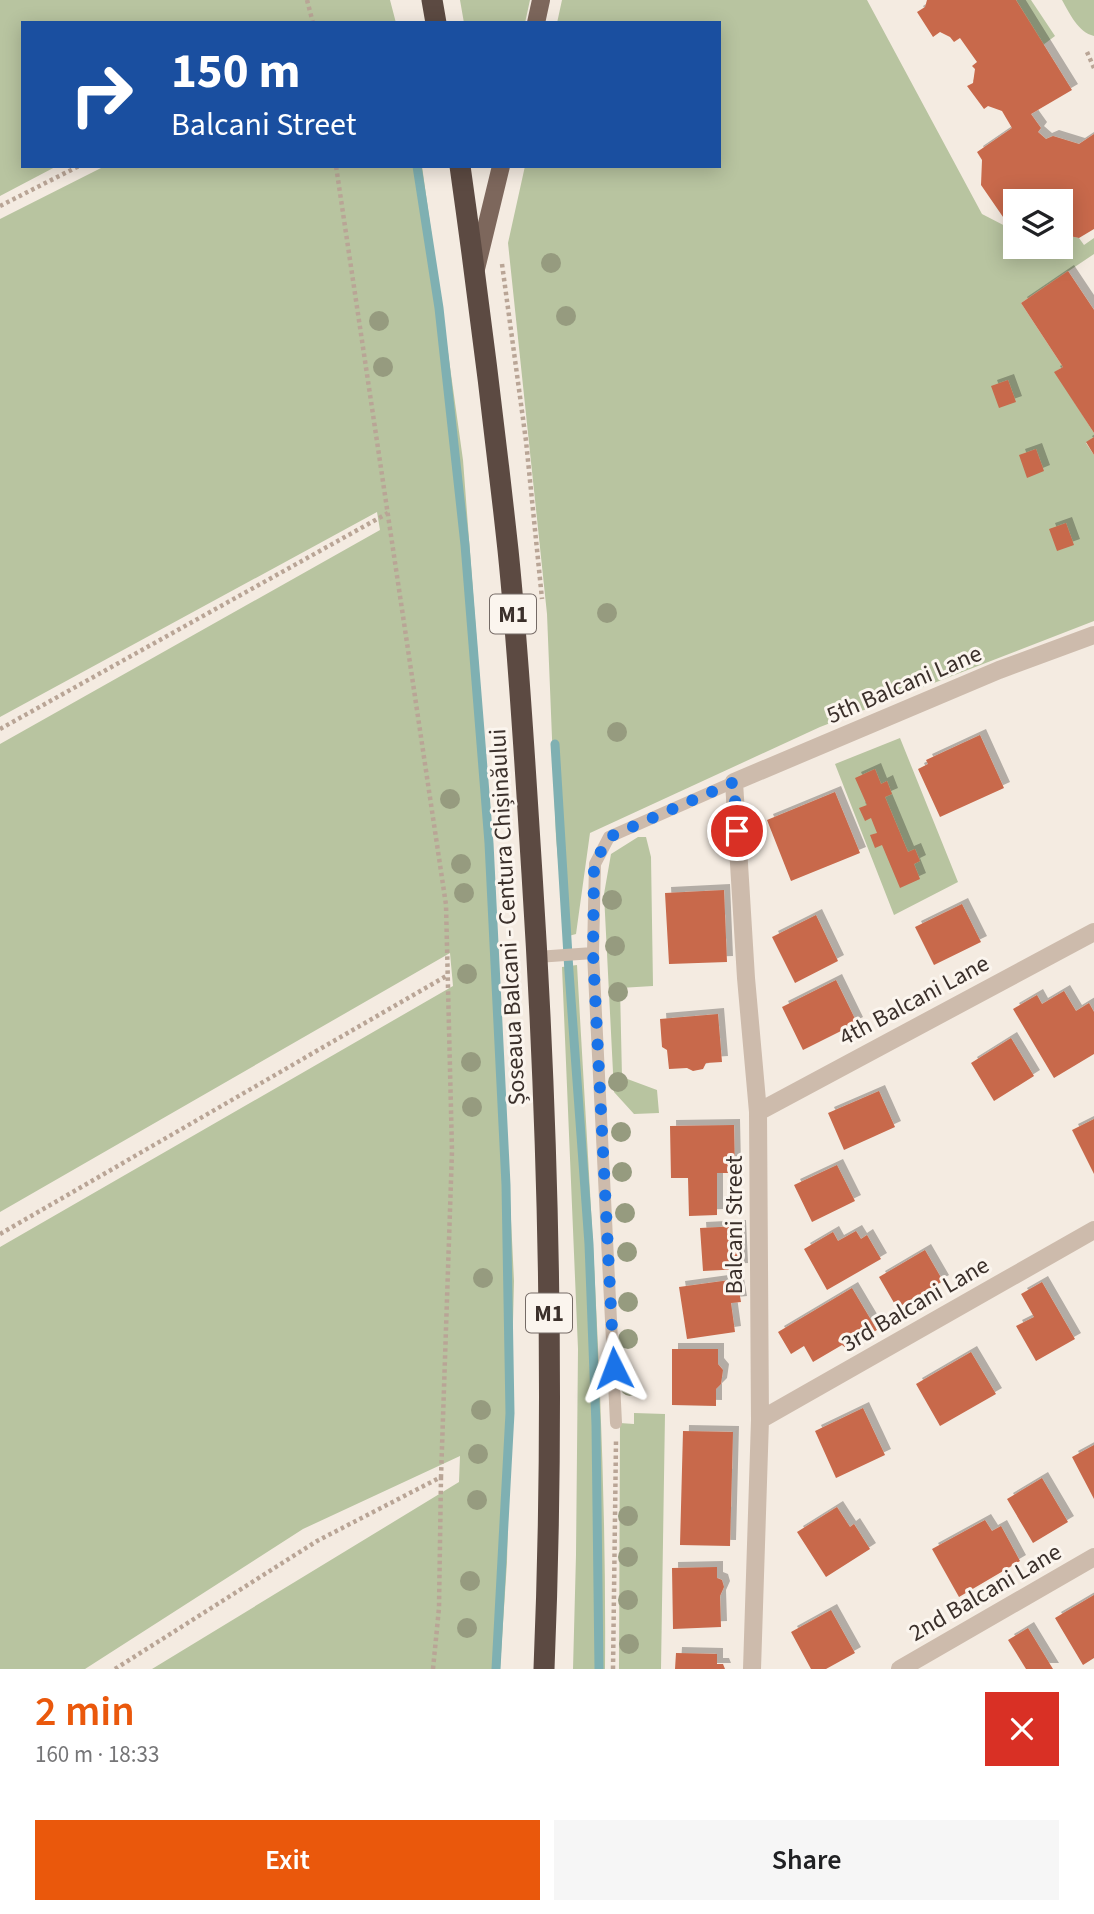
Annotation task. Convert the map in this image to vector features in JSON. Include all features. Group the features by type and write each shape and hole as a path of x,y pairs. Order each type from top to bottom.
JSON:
{"highway":[{"path":"432,0 436,21"},
{"name":"Șoseaua Balcani - Centura Chișinăului","path":"460,168 508,551 522,721 547,956 543,1066 549,1315 548,1558 544,1669"}],"main road":[{"path":"536,21 541,0"},
{"path":"475,272 501,168"}],"street":[{"name":"5th Balcani Lane","path":"734,782 999,670 1094,635"},
{"name":"Balcani Street","path":"734,782 746,978 758,1112 760,1420 752,1669"},
{"name":"4th Balcani Lane","path":"758,1112 1094,932"},
{"name":"3rd Balcani Lane","path":"760,1420 1094,1230"},
{"name":"2nd Balcani Lane","path":"900,1669 1094,1557"}],"lane":[{"path":"616,1423 586,953 594,864 609,837 734,782"},
{"path":"547,956 586,953"}],"path":[{"path":"307,0 312,21"},
{"path":"1087,52 1094,68"},
{"path":"0,206 75,168"},
{"path":"336,168 446,905 452,1151 439,1608 433,1669"},
{"path":"501,258 526,441 542,599"},
{"path":"0,729 388,513"},
{"path":"0,1234 448,975"},
{"path":"613,1669 616,1423"},
{"path":"115,1669 317,1541 441,1477"}],"green space":[{"path":"0,0 390,0 395,21 21,21 21,168 53,168 0,196"},
{"path":"460,0 530,0 525,21 464,21"},
{"path":"562,0 867,0 982,214 1003,225 1003,259 1073,259 1073,237 1079,238 1084,245 1094,238 1094,254 1021,303 1063,367 1055,372 1094,433 1094,437 1086,443 1094,455 1094,621 820,727 590,833 576,934 565,937 556,837 547,614 508,243 525,168 721,168 721,21 557,21"},
{"path":"1016,0 1031,0 1055,36 1043,45"},
{"path":"1062,0 1094,0 1094,36 1079,27"},
{"path":"101,168 422,168 463,460 494,869 514,1281 507,1562 500,1669 152,1669 459,1482 460,1456 303,1529 85,1669 0,1669 0,1247 453,986 450,953 0,1212 0,744 380,530 377,512 0,717 0,219"},
{"path":"900,738 958,882 894,915 835,764"},
{"path":"638,837 646,837 651,857 653,986 620,988 622,1077 657,1090 659,1113 634,1114 614,1092 604,894 611,854"},
{"path":"577,965 600,1405 605,1669 573,1669 578,1349 562,967"},
{"path":"634,1413 665,1414 661,1669 619,1669 620,1423 634,1424"}],"building":[{"path":"927,0 1016,0 1072,90 1031,114 1041,128 1038,132 1046,139 1053,136 1079,144 1094,134 1094,229 1079,238 1073,237 1073,189 1003,189 1003,217 981,185 982,160 977,152 1012,128 1002,111 988,106 984,109 967,86 973,83 975,69 972,66 977,62 960,38 954,42 940,32 933,37 917,12 925,7"},
{"path":"1068,271 1094,310 1094,433 1054,372 1063,367 1021,303"},
{"path":"1008,380 1016,402 999,408 991,386"},
{"path":"1094,437 1094,455 1086,442"},
{"path":"1036,449 1044,471 1027,478 1019,455"},
{"path":"1066,523 1074,545 1057,551 1049,529"},
{"path":"980,735 1004,788 940,817 918,769 928,764 926,760"},
{"path":"875,769 881,784 887,781 892,794 885,797 908,852 915,849 920,861 914,864 920,879 900,888 882,845 875,848 870,835 877,833 871,818 865,821 859,808 867,805 855,778"},
{"path":"835,792 860,853 791,881 767,820"},
{"path":"724,890 727,962 669,964 665,893"},
{"path":"962,904 981,942 934,965 915,927"},
{"path":"816,915 838,961 795,983 772,937"},
{"path":"836,980 857,1023 803,1050 782,1007"},
{"path":"1064,991 1076,1011 1089,1003 1094,1012 1094,1054 1054,1078 1013,1009 1037,995 1042,1004"},
{"path":"718,1014 722,1062 706,1063 703,1069 693,1071 687,1068 669,1069 667,1050 662,1047 660,1019"},
{"path":"1011,1038 1034,1076 994,1101 971,1063"},
{"path":"879,1091 895,1127 844,1150 828,1113"},
{"path":"1094,1119 1094,1174 1072,1130"},
{"path":"734,1125 735,1173 717,1173 717,1215 689,1216 688,1178 671,1178 670,1126"},
{"path":"837,1165 855,1201 812,1222 794,1185"},
{"path":"740,1226 742,1269 703,1271 700,1228"},
{"path":"856,1231 861,1239 867,1235 881,1259 827,1290 804,1249 833,1232 838,1241"},
{"path":"925,1250 943,1281 897,1308 879,1277"},
{"path":"737,1279 741,1302 731,1303 735,1332 687,1339 679,1287"},
{"path":"1042,1282 1075,1339 1036,1361 1016,1326 1034,1317 1021,1294"},
{"path":"852,1288 877,1330 846,1348 842,1345 813,1362 804,1346 791,1354 778,1332"},
{"path":"672,1349 718,1349 718,1364 723,1370 721,1384 716,1389 716,1406 672,1405"},
{"path":"971,1352 996,1394 940,1426 916,1384"},
{"path":"863,1408 885,1455 836,1478 815,1431"},
{"path":"683,1431 733,1432 730,1546 680,1545"},
{"path":"1094,1445 1094,1499 1072,1457"},
{"path":"1042,1478 1068,1522 1033,1543 1007,1499"},
{"path":"837,1507 850,1527 854,1524 870,1549 826,1577 797,1532"},
{"path":"985,1520 992,1531 1001,1526 1020,1561 959,1597 932,1549"},
{"path":"717,1567 717,1578 722,1580 724,1587 720,1596 721,1627 673,1629 672,1568"},
{"path":"1094,1595 1094,1658 1083,1665 1055,1618"},
{"path":"831,1610 855,1653 826,1669 811,1669 791,1632"},
{"path":"1028,1628 1053,1669 1026,1669 1008,1640"},
{"path":"676,1653 717,1654 717,1664 723,1664 725,1669 675,1669"}],"waterway":[{"path":"417,168 439,308 465,545 489,843 506,1185 510,1413 496,1669"},
{"path":"555,744 589,1244 596,1425 599,1669"}],"route":[{"path":"614,1368 593,953 594,864 609,837 734,782 737,831"}]}
